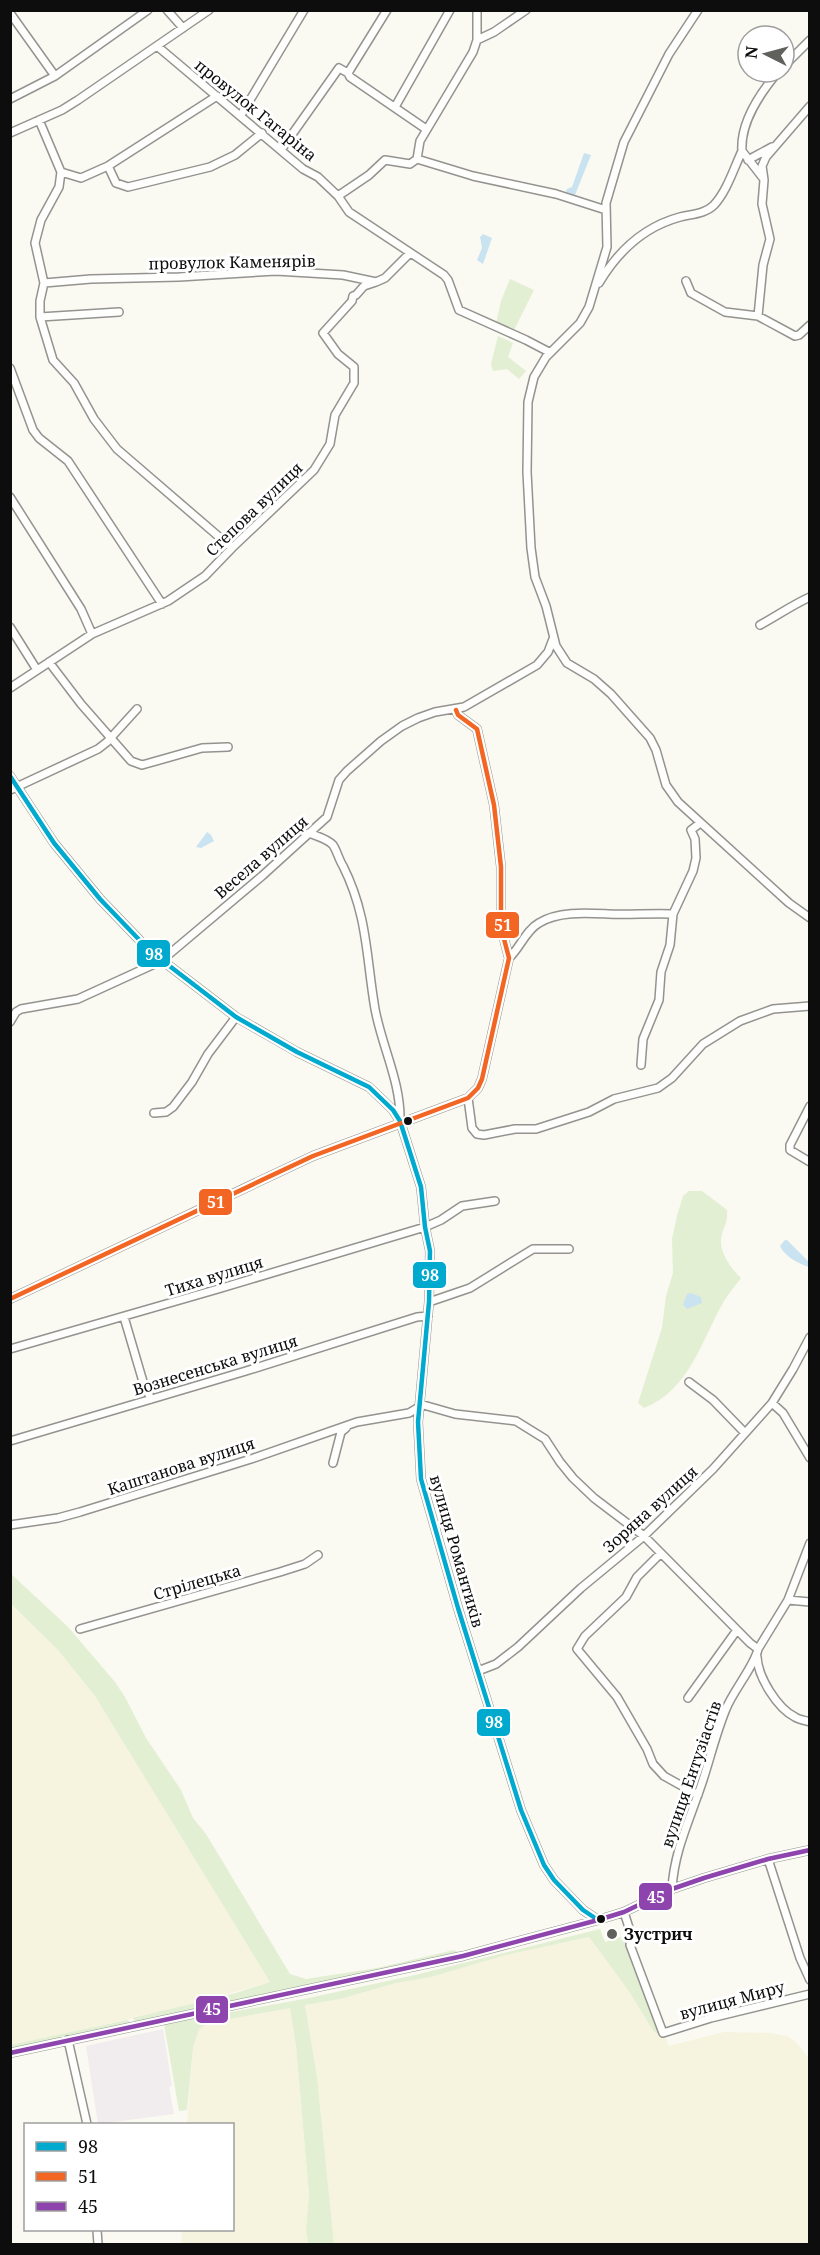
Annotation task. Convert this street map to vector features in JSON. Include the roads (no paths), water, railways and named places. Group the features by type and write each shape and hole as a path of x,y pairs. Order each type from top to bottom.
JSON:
{"street":[{"path":"10,99 55,76 148,10"},
{"path":"167,10 183,28"},
{"path":"10,133 78,100 209,10"},
{"path":"241,115 304,10"},
{"path":"348,73 387,10"},
{"path":"395,107 450,10"},
{"path":"338,196 369,175 385,160 410,164 417,159 420,141 426,129 473,52 477,40 477,10"},
{"path":"477,40 494,32 526,10"},
{"path":"698,10 669,54 629,130 609,189 606,210 608,239 589,307 580,324 549,352 530,390 527,472 533,567 556,646 567,663 594,679 611,694 650,738 671,794 699,824 789,903 810,918"},
{"path":"10,13 55,76"},
{"path":"796,54 810,40"},
{"name":"провулок Гагаріна","path":"157,46 303,169 318,177 338,196 349,212 444,275 459,310 549,352"},
{"path":"281,150 339,68 426,129"},
{"path":"595,286 620,252 638,236 658,225 702,212 713,206 742,151 743,133 747,122 769,84"},
{"path":"61,172 81,178 108,166 217,96"},
{"path":"758,316 763,265 770,239 762,204 764,180 762,166 766,157 810,106"},
{"path":"39,120 61,172 59,187 41,220 36,237 36,250 44,283 40,317 53,360 74,383 94,419 117,449 232,548"},
{"path":"108,166 116,183 128,187 210,167 235,155 262,133"},
{"path":"748,160 778,144"},
{"path":"742,151 764,180"},
{"path":"417,159 473,176 546,191 606,210"},
{"path":"376,282 385,278 410,253"},
{"name":"провулок Каменярів","path":"44,283 276,271 343,275 376,282"},
{"path":"686,280 691,293 725,312 758,316 795,336 810,325"},
{"name":"Степова вулиця","path":"10,688 92,634 176,597 205,576 314,470 330,444 335,414 354,383 355,372 354,367 338,354 323,333 352,301 353,296 364,286 376,282"},
{"path":"40,317 119,312"},
{"path":"10,368 33,430 39,438 68,461 162,604"},
{"path":"10,497 81,609 92,634"},
{"path":"760,625 790,606 810,597"},
{"path":"10,627 37,670"},
{"name":"Весела вулиця","path":"10,1022 16,1012 21,1009 78,999 161,961 262,876 327,817 336,788 347,771 381,741 418,718 435,712 456,710 537,664 548,652 554,637"},
{"path":"548,652 560,654"},
{"path":"50,662 81,704 131,761 142,765 202,748 228,747"},
{"path":"14,789 85,757 111,738 138,709"},
{"path":"10,1299 313,1156 400,1121 468,1098 478,1088 482,1079 509,958 502,919 501,867 494,805 477,729 458,715 456,710"},
{"path":"10,776 14,789 54,843 130,932 161,961 236,1017 297,1052 369,1087 393,1110 400,1121"},
{"path":"641,1065 643,1039 659,999 661,972 670,945 673,914 693,870 696,849 690,830 699,824"},
{"path":"309,833 332,844 348,876 358,905 368,949 375,1010 401,1106 400,1121"},
{"path":"509,958 540,922 562,916 596,913 673,914"},
{"path":"468,1098 472,1128 477,1134 536,1129 589,1112 614,1099 658,1088 672,1078 703,1044 740,1021 773,1009 810,1006"},
{"path":"154,1113 166,1112 173,1107 192,1083 208,1054 236,1017"},
{"path":"810,1106 790,1145 790,1150 810,1162"},
{"name":"вулиця Романтиків","path":"400,1121 421,1187 430,1251 429,1302 419,1406 418,1443 421,1479 521,1810 544,1865 554,1880 577,1904 598,1920"},
{"name":"Тиха вулиця","path":"10,1349 425,1227 441,1220 462,1206 495,1202"},
{"path":"429,1302 470,1288 533,1249 569,1249"},
{"name":"Вознесенська вулиця","path":"10,1442 417,1317 428,1316"},
{"path":"124,1317 144,1385 152,1400"},
{"name":"Зоряна вулиця","path":"478,1671 496,1664 518,1647 581,1588 644,1536 713,1469 772,1403 810,1338"},
{"path":"689,1382 713,1400 746,1433"},
{"path":"772,1403 783,1413 810,1458"},
{"path":"419,1406 468,1417 516,1422 545,1439 573,1478 594,1498 644,1536 737,1630 758,1653 758,1668 769,1691 795,1718 810,1722"},
{"name":"Каштанова вулиця","path":"10,1525 58,1518 101,1506 357,1422 409,1413 419,1406"},
{"path":"333,1463 341,1432 348,1426"},
{"name":"вулиця Ентузіастів","path":"672,1889 677,1853 726,1709 788,1600 810,1543"},
{"path":"660,1554 637,1577 626,1597 585,1636 577,1649 617,1697 647,1749 653,1764 664,1776 698,1795"},
{"name":"Стрілецька","path":"80,1629 280,1572 305,1564 318,1555"},
{"path":"788,1600 810,1602"},
{"path":"688,1698 737,1630"},
{"path":"10,2053 462,1956 598,1920 624,1912 672,1889 768,1859 810,1850"},
{"name":"вулиця Миру","path":"768,1859 800,1958 810,1980"},
{"name":"вулиця Миру","path":"624,1912 631,1934 630,1945 663,2032 810,1994"},
{"path":"69,2040 87,2123"}],"water":[{"path":"584,153 591,155 575,195 566,192 572,187"},
{"path":"483,234 492,238 483,264 477,260 482,248 480,237"},
{"path":"207,832 214,841 201,848 196,847"},
{"path":"785,1240 809,1262 809,1267 796,1262 785,1253 780,1246"},
{"path":"691,1293 701,1297 702,1303 687,1309 683,1305 687,1294"}],"place":[{"name":"Зустрич","path":"612,1934"}]}
